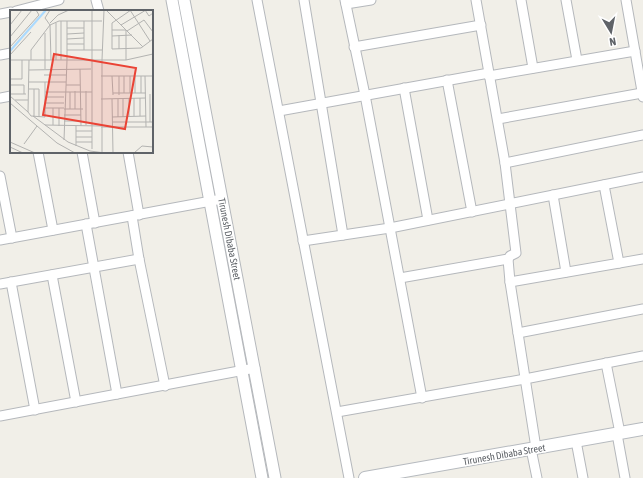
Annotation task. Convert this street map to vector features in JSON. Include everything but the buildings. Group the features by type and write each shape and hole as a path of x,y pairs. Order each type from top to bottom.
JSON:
{"main road":[{"name":"Tirunesh Dibaba Street","path":"365,478 643,429"}],"street":[{"path":"20,10 59,0"},
{"path":"96,0 99,10"},
{"name":"Tirunesh Dibaba Street","path":"172,0 262,478"},
{"name":"Tirunesh Dibaba Street","path":"184,0 275,478"},
{"path":"257,0 350,478"},
{"path":"304,0 343,235"},
{"path":"371,0 345,2 365,95 422,398"},
{"path":"400,278 508,259 516,252 505,163 476,0"},
{"path":"521,0 533,68"},
{"path":"566,0 577,60"},
{"path":"498,119 642,96 640,66 635,51 626,0"},
{"path":"0,14 10,12"},
{"path":"354,47 481,25"},
{"path":"279,111 447,80 533,68 635,51"},
{"path":"0,55 10,53"},
{"path":"447,80 472,212"},
{"path":"404,88 428,220"},
{"path":"0,98 10,96"},
{"path":"505,163 643,135"},
{"path":"38,153 53,230"},
{"path":"82,153 95,222"},
{"path":"128,153 139,259 165,386"},
{"path":"0,176 12,238"},
{"path":"303,241 390,228 643,177"},
{"path":"604,185 619,263"},
{"path":"552,196 566,272"},
{"path":"0,240 222,199"},
{"path":"86,224 118,394"},
{"path":"0,284 139,259"},
{"path":"508,259 537,478"},
{"path":"510,282 643,259"},
{"path":"52,275 76,402"},
{"path":"12,282 35,410"},
{"path":"518,332 643,309"},
{"path":"337,412 422,398 643,356"},
{"path":"606,362 625,478"},
{"path":"0,416 254,368"},
{"path":"576,441 583,478"}]}
